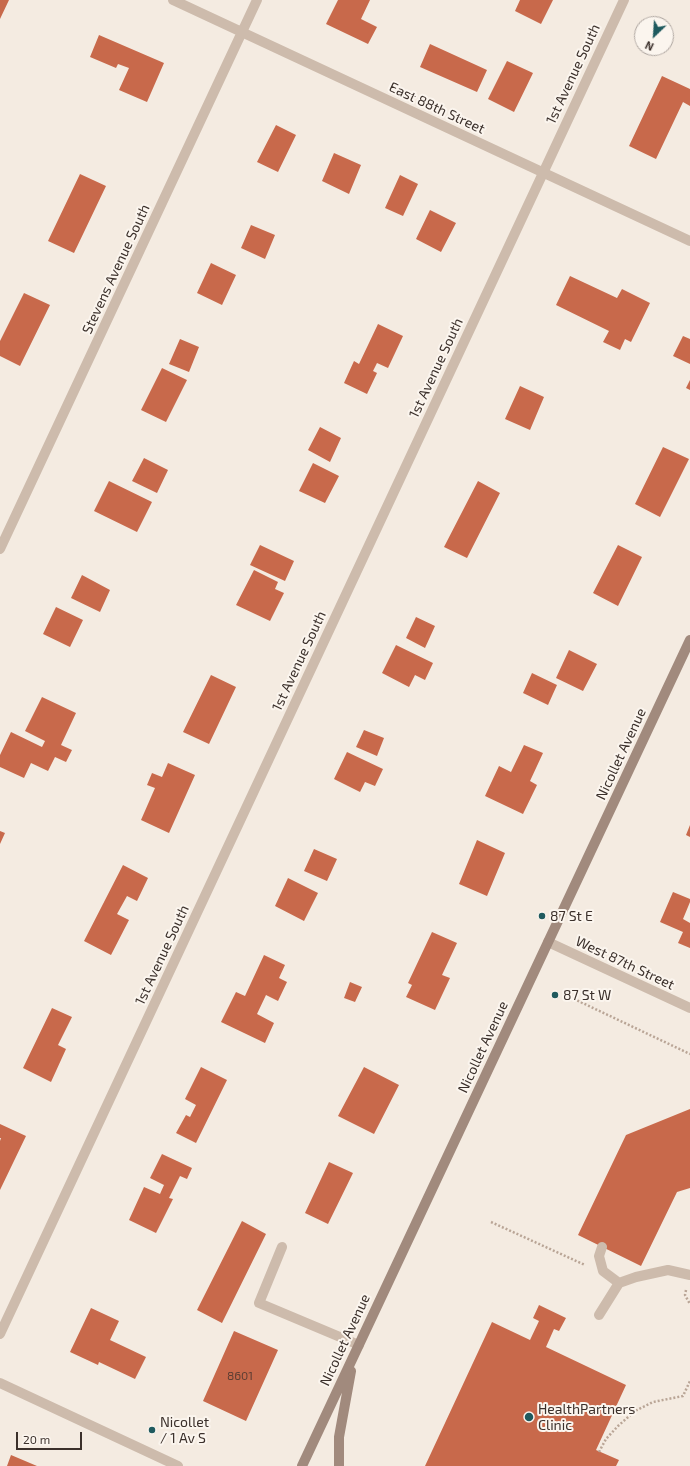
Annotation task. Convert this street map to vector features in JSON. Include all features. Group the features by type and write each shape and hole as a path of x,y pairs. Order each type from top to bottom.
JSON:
{"main road":[{"name":"Nicollet Avenue","path":"302,1466 690,640"},
{"path":"340,1466 339,1437 348,1382 359,1345"}],"street":[{"name":"East 88th Street","path":"173,0 690,241"},
{"name":"Stevens Avenue South","path":"0,549 257,0"},
{"name":"1st Avenue South","path":"0,1334 624,0"},
{"name":"West 87th Street","path":"548,942 690,1008"},
{"path":"282,1247 259,1303 359,1345"},
{"path":"602,1247 599,1256 602,1271 619,1283"},
{"path":"599,1315 619,1283 636,1277 668,1270 690,1275"},
{"path":"0,1383 178,1466"}],"path":[{"path":"570,997 690,1054"},
{"path":"491,1222 592,1269"},
{"path":"682,1288 686,1290 685,1295 690,1304"},
{"path":"599,1452 606,1439 635,1411 653,1402 683,1396 690,1381"}],"building":[{"path":"0,0 9,0 0,19"},
{"path":"338,0 370,0 361,19 377,27 368,44 326,24"},
{"path":"520,0 553,0 541,24 515,11"},
{"path":"99,35 164,63 147,102 119,90 129,68 118,64 116,68 90,57"},
{"path":"430,44 487,70 477,92 420,67"},
{"path":"507,61 533,73 514,112 488,99"},
{"path":"662,76 690,89 690,106 683,102 656,159 629,146"},
{"path":"276,125 296,135 278,172 257,162"},
{"path":"334,153 361,165 349,194 322,181"},
{"path":"80,174 106,186 74,253 48,241"},
{"path":"400,175 418,184 403,216 385,208"},
{"path":"430,210 456,223 441,252 416,239"},
{"path":"251,225 275,235 265,259 241,248"},
{"path":"211,263 236,275 222,305 197,293"},
{"path":"570,276 617,298 622,289 650,303 631,342 625,339 620,350 603,342 609,331 556,305"},
{"path":"24,293 50,305 20,366 0,356 0,341"},
{"path":"378,324 403,336 388,368 377,363 373,371 377,373 367,394 344,383 354,361 359,364"},
{"path":"683,336 690,339 690,364 673,356"},
{"path":"180,339 199,347 189,372 169,364"},
{"path":"162,368 187,380 166,422 141,410"},
{"path":"690,380 690,390 686,388"},
{"path":"520,386 544,397 530,430 505,419"},
{"path":"320,427 341,438 330,462 308,450"},
{"path":"663,447 689,459 660,517 635,504"},
{"path":"144,458 168,470 157,493 132,481"},
{"path":"313,463 339,476 325,503 299,491"},
{"path":"109,481 152,502 137,532 94,511"},
{"path":"478,481 500,493 467,558 444,547"},
{"path":"260,545 294,561 285,581 250,565"},
{"path":"618,545 642,557 618,606 593,593"},
{"path":"254,570 278,582 275,589 284,593 270,621 236,605"},
{"path":"82,575 110,590 100,612 71,598"},
{"path":"56,607 83,620 70,647 43,634"},
{"path":"416,617 435,626 425,648 406,638"},
{"path":"396,645 433,663 425,680 415,675 409,687 382,673"},
{"path":"569,650 597,664 583,691 556,678"},
{"path":"532,673 557,685 548,705 523,693"},
{"path":"211,675 236,687 209,744 183,732"},
{"path":"42,697 76,713 61,745 72,750 66,762 55,757 48,771 31,763 24,778 0,767 0,755 11,732 42,747 45,741 25,731"},
{"path":"364,730 384,738 377,756 356,747"},
{"path":"524,745 543,753 530,781 537,785 523,814 485,796 499,766 511,772"},
{"path":"347,752 383,769 375,786 365,782 360,792 334,779"},
{"path":"168,763 195,775 169,833 141,820 155,788 147,785 152,773 162,777"},
{"path":"690,825 690,837 686,835"},
{"path":"0,831 5,833 0,844"},
{"path":"477,840 505,853 487,896 459,884"},
{"path":"314,849 337,859 327,881 304,871"},
{"path":"123,865 148,878 137,901 127,896 117,914 129,920 111,955 84,941"},
{"path":"288,878 318,893 304,921 275,906"},
{"path":"673,892 690,899 683,919 690,923 690,948 678,943 683,932 660,922"},
{"path":"432,932 457,943 442,975 450,978 435,1010 406,997 412,985 408,983"},
{"path":"264,955 285,965 279,978 287,982 278,1001 266,995 257,1014 274,1023 265,1043 221,1022 236,992 245,996"},
{"path":"350,982 362,987 355,1002 344,998"},
{"path":"52,1008 72,1017 58,1045 66,1049 51,1082 23,1068"},
{"path":"201,1067 227,1080 196,1143 176,1133 186,1115 190,1117 196,1105 185,1099"},
{"path":"364,1067 399,1085 374,1134 338,1116"},
{"path":"690,1109 690,1188 677,1192 641,1266 578,1235 626,1135"},
{"path":"0,1124 26,1136 0,1190 1,1138"},
{"path":"162,1154 192,1168 187,1179 180,1176 169,1198 173,1199 156,1233 129,1220 144,1187 160,1194 164,1185 150,1178"},
{"path":"329,1162 353,1173 328,1224 305,1213"},
{"path":"242,1221 266,1234 222,1323 197,1310"},
{"name":"HealthPartners Clinic","path":"539,1305 566,1318 559,1331 554,1329 546,1347 626,1385 596,1450 619,1460 616,1466 425,1466 492,1322 530,1340 539,1321 533,1318"},
{"path":"91,1308 119,1321 110,1340 146,1357 135,1379 99,1362 98,1365 70,1352"},
{"path":"234,1331 278,1350 246,1421 203,1401"},
{"path":"11,1455 37,1466 7,1466"}],"place":[{"name":"87 St E","path":"542,916"},
{"name":"87 St W","path":"555,995"},
{"name":"HealthPartners Clinic","path":"529,1417"},
{"name":"Nicollet / 1 Av S","path":"152,1430"}]}
